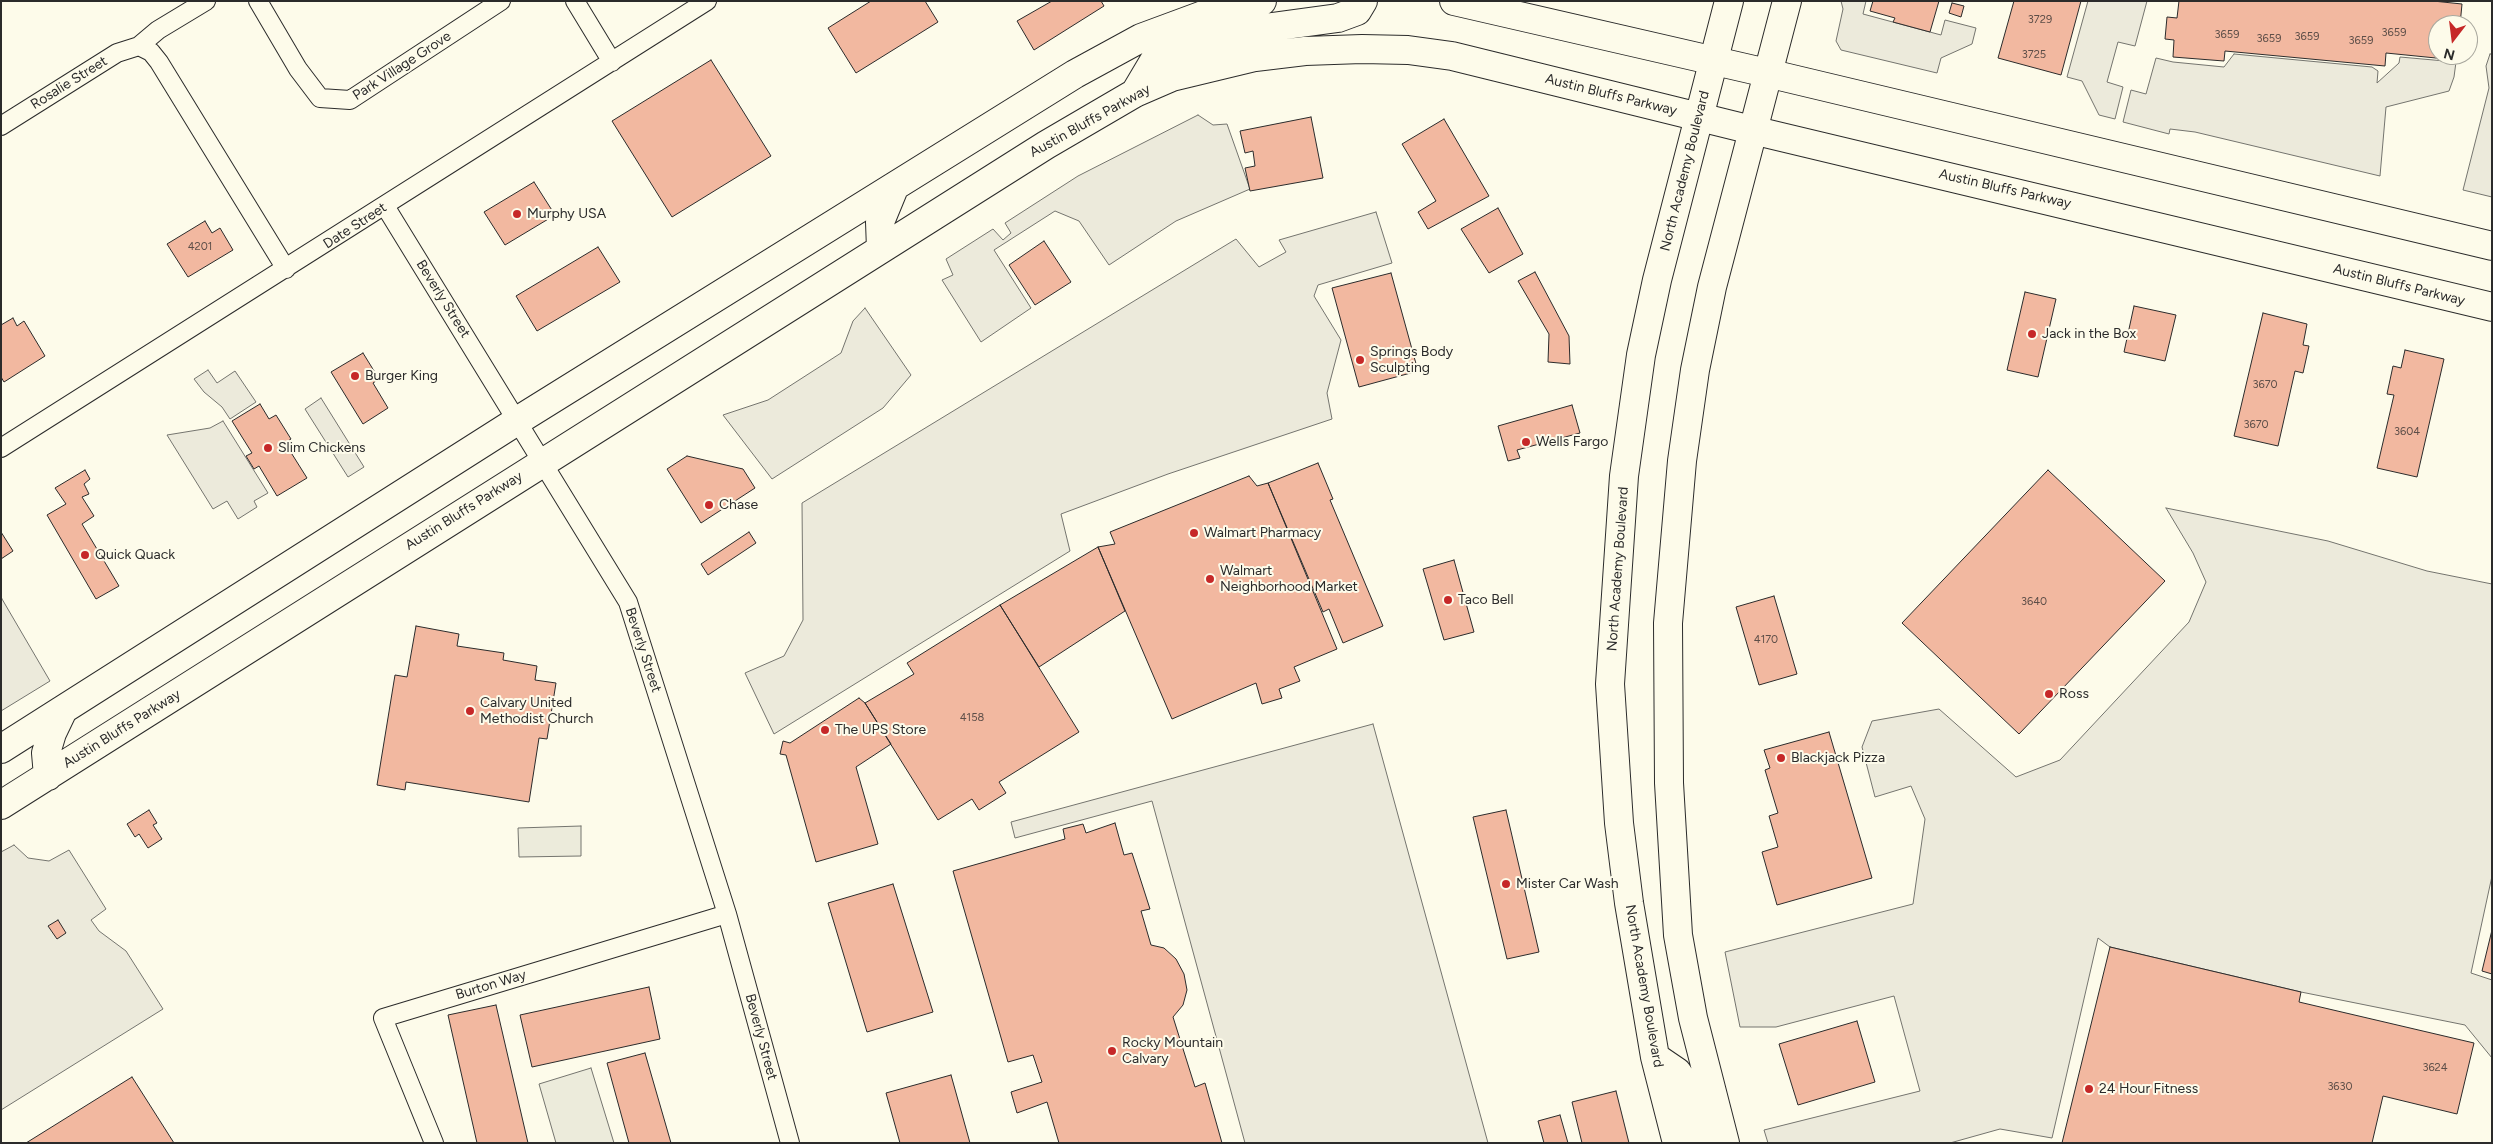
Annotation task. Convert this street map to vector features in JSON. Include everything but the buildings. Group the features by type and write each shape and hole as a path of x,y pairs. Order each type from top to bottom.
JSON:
{"main road":[{"path":"1,749 518,422 1075,74 1141,38 1206,14 1262,1"},
{"path":"1135,93 1154,62 1209,41 1257,29 1338,18 1357,10 1363,1"},
{"path":"1454,1 1767,73 2492,246"},
{"name":"North Academy Boulevard","path":"1678,1143 1656,1058 1628,894 1619,823 1610,684 1624,476 1641,355 1657,280 1729,1"},
{"path":"1725,1143 1693,1018 1678,935 1669,783 1668,623 1682,461 1696,370 1712,287 1787,1"},
{"name":"Austin Bluffs Parkway","path":"1,805 1046,145 1135,93 1172,77 1255,57 1305,51 1408,50 1452,56 1752,130 2492,307"},
{"path":"881,249 880,222 894,188"},
{"name":"Austin Bluffs Parkway","path":"48,776 46,753 52,733 63,710"},
{"path":"1656,1058 1677,1072 1685,1084 1702,1143"}],"street":[{"path":"206,1 158,30 139,46 151,52 159,62 286,269"},
{"name":"Park Village Grove","path":"258,1 298,69 320,98 350,100 501,1"},
{"path":"576,1 612,62"},
{"name":"Date Street","path":"1,448 707,1"},
{"name":"Rosalie Street","path":"1,126 117,53 139,46"},
{"name":"Beverly Street","path":"385,206 628,602 727,914 790,1143"},
{"name":"Burton Way","path":"434,1143 384,1018 727,914"}],"shaded area":[{"path":"1841,1 1866,1 1863,14 1941,35 1945,20 1976,28 1972,44 1941,58 1937,73 1841,50 1836,41 1843,9"},
{"path":"2088,1 2147,1 2135,46 2118,42 2107,82 2123,87 2115,119 2099,115 2082,81 2067,77"},
{"path":"2234,54 2372,67 2378,71 2377,83 2399,63 2400,57 2428,60 2428,65 2456,65 2449,91 2386,107 2380,176 2195,132 2170,129 2169,134 2123,122 2131,90 2146,94 2156,58 2173,62 2224,67"},
{"path":"2490,54 2492,54 2492,197 2463,190 2489,88 2486,66"},
{"path":"1198,115 1213,125 1227,124 1250,189 1176,221 1109,265 1079,221 1055,211 994,250 1031,308 981,342 942,280 953,275 946,259 993,229 1003,240 1011,233 1005,223 1078,176"},
{"path":"1376,212 1392,263 1318,285 1314,296 1341,340 1327,393 1332,419 1168,474 1061,514 1070,551 774,734 745,673 784,656 803,620 802,503 1236,239 1259,267 1286,252 1279,240"},
{"path":"865,308 911,375 883,408 772,479 723,415 768,400 841,353 853,321"},
{"path":"208,370 217,383 235,371 256,402 230,419 222,407 204,392 194,379"},
{"path":"321,398 364,467 348,477 305,409"},
{"path":"223,421 268,493 254,501 257,507 238,519 227,501 213,509 167,435 210,428"},
{"path":"2166,508 2328,541 2427,571 2492,584 2492,876 2471,973 2492,980 2492,1058 2465,1025 2301,992 2110,947 2098,938 2052,1138 2000,1129 1950,1143 1768,1143 1764,1130 1920,1091 1894,996 1776,1027 1740,1027 1725,952 1913,904 1925,819 1911,786 1875,797 1862,747 1872,721 1939,709 2016,777 2060,760 2189,622 2206,582 2193,553"},
{"path":"1,600 50,681 1,711"},
{"path":"1373,724 1488,1143 1245,1143 1152,801 1015,838 1011,822"},
{"path":"581,826 581,856 519,857 518,828"},
{"path":"14,845 28,858 49,861 69,850 106,909 91,920 99,931 126,951 163,1009 1,1110 1,852"},
{"path":"591,1068 614,1143 556,1143 539,1084"}],"place":[{"name":"Murphy USA","path":"517,214"},
{"name":"Jack in the Box","path":"2032,334"},
{"name":"Springs Body Sculpting","path":"1360,360"},
{"name":"Burger King","path":"355,376"},
{"name":"Wells Fargo","path":"1526,442"},
{"name":"Slim Chickens","path":"268,448"},
{"name":"Chase","path":"709,505"},
{"name":"Walmart Pharmacy","path":"1194,533"},
{"name":"Quick Quack","path":"85,555"},
{"name":"Walmart Neighborhood Market","path":"1210,579"},
{"name":"Taco Bell","path":"1448,600"},
{"name":"Ross","path":"2049,694"},
{"name":"Calvary United Methodist Church","path":"470,711"},
{"name":"The UPS Store","path":"825,730"},
{"name":"Blackjack Pizza","path":"1781,758"},
{"name":"Mister Car Wash","path":"1506,884"},
{"name":"Rocky Mountain Calvary","path":"1112,1051"},
{"name":"24 Hour Fitness","path":"2089,1089"}]}
